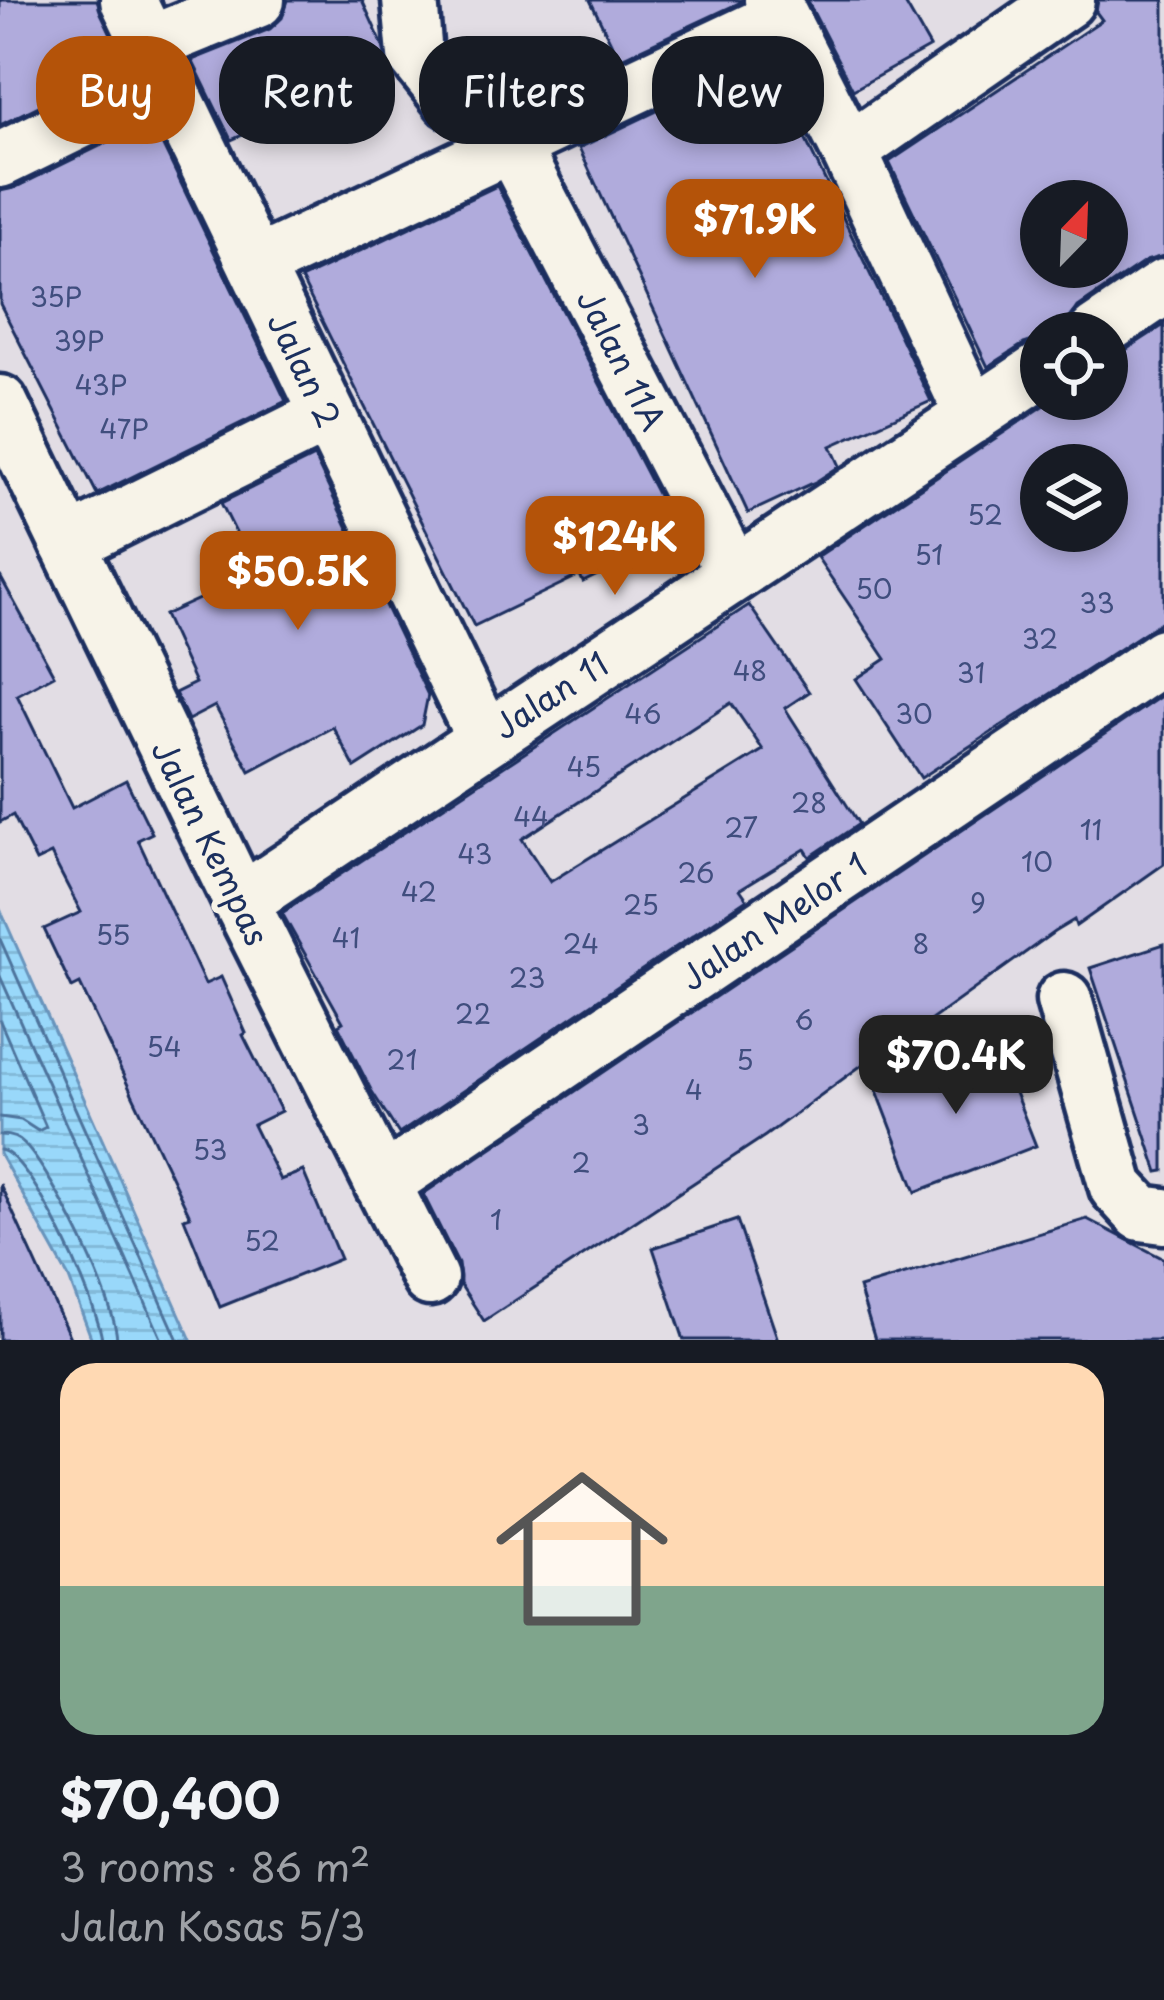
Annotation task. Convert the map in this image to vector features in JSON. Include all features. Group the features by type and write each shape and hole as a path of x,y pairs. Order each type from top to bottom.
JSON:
{"street":[{"path":"161,36 257,0"},
{"name":"Jalan 11A","path":"410,0 419,60"},
{"path":"849,152 1067,0"},
{"path":"628,85 776,9 974,416"},
{"path":"0,160 36,131"},
{"name":"Jalan 2","path":"195,138 484,738"},
{"path":"256,265 512,144"},
{"name":"Jalan 11A","path":"522,144 734,574"},
{"path":"1126,312 1164,286"},
{"name":"Jalan 11","path":"241,902 1020,384"},
{"name":"Jalan Kempas","path":"0,403 241,902 430,1278"},
{"path":"68,544 328,416"},
{"name":"Jalan Melor 1","path":"382,1184 1164,656"},
{"path":"1064,1000 1117,1187 1141,1214 1164,1216"}],"water":[{"path":"0,909 191,1340 92,1340 68,1276 0,1154"}],"building":[{"path":"0,0 97,0 112,36 36,36 36,107 0,125"},
{"path":"288,0 362,0 378,36 252,36 282,18"},
{"path":"590,0 741,0 668,36 652,36 652,44 628,55 628,36 608,36"},
{"path":"807,0 903,0 930,47 853,90"},
{"path":"1098,0 1164,0 1164,256 1128,273 1128,180 1020,180 1020,288 1106,288 1075,312 1020,312 1020,347 988,367 889,162 1102,20 1096,12"},
{"path":"219,49 219,115 195,66 195,59"},
{"path":"652,113 652,144 808,144 931,401 831,446 840,466 748,513 579,148 628,144 628,125"},
{"path":"104,144 162,144 286,401 97,494 0,304 0,191"},
{"path":"497,186 679,536 583,582 580,575 474,626 301,279"},
{"path":"1164,325 1164,620 921,778 856,679 886,659 817,557 1022,420 1128,420 1128,348"},
{"path":"314,457 428,695 422,725 355,768 333,727 250,771 215,706 188,720 175,693 195,683 164,615 256,573 221,503"},
{"path":"0,576 54,675 17,695 72,808 126,780 152,833 138,840 205,984 221,977 243,1035 281,1111 253,1125 280,1180 303,1171 340,1259 220,1307 184,1218 190,1216 80,984 72,988 44,929 81,912 51,854 36,861 13,815 0,822"},
{"path":"749,605 809,692 785,708 859,824 810,857 805,849 740,889 747,899 399,1134 371,1090 338,1025 343,1022 282,913","holes":["731,703 763,750 550,882 522,839"]},
{"path":"1164,694 1164,864 1076,926 1074,920 1054,932 765,1136 484,1321 460,1284 458,1264 423,1194"},
{"path":"1164,944 1164,1171 1158,1172 1090,968"},
{"path":"995,1042 1036,1146 916,1192 876,1088"},
{"path":"0,1184 71,1340 0,1340"},
{"path":"1087,1219 1164,1259 1164,1340 875,1340 859,1288"},
{"path":"737,1220 778,1340 684,1340 653,1248"}]}
